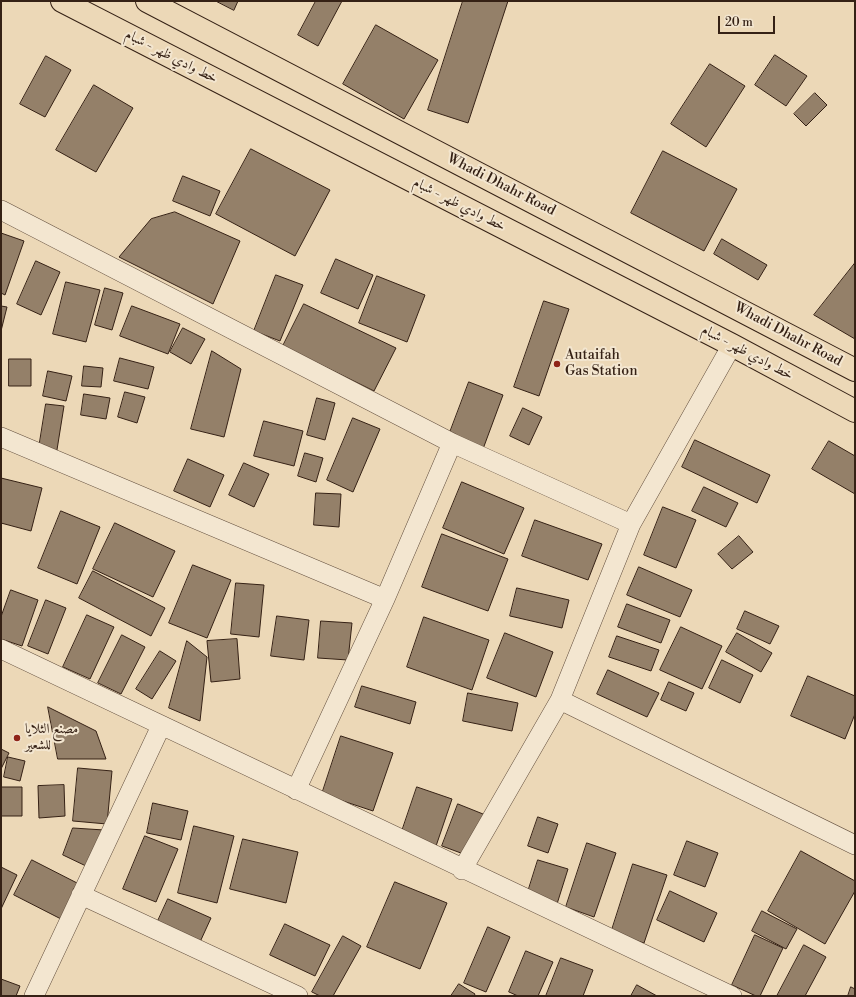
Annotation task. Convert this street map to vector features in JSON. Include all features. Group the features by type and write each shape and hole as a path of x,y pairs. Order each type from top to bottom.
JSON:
{"main road":[{"name":"خط وادي ظهر - شبام","path":"62,1 732,344 855,411"},
{"name":"Whadi Dhahr Road","path":"147,1 855,370"}],"street":[{"path":"1,210 452,443 631,524"},
{"path":"462,870 560,700 631,524 732,344"},
{"path":"1,436 385,599"},
{"path":"296,790 385,599 452,443"},
{"path":"1,649 462,870 732,996"},
{"path":"560,700 855,844"},
{"path":"34,996 161,726"},
{"path":"81,895 298,996"}],"building":[{"path":"216,1 238,1 234,10"},
{"path":"316,1 342,1 318,46 298,35"},
{"path":"463,1 508,1 468,123 428,110"},
{"path":"376,25 438,60 404,119 343,84"},
{"path":"775,55 807,76 786,106 755,85"},
{"path":"46,56 71,70 45,117 20,104"},
{"path":"710,64 745,86 706,147 671,124"},
{"path":"94,85 133,108 96,172 56,150"},
{"path":"815,93 827,105 806,126 794,114"},
{"path":"251,149 330,190 295,256 216,214"},
{"path":"663,151 737,189 704,251 631,213"},
{"path":"183,176 220,191 210,216 173,201"},
{"path":"175,212 240,241 213,304 119,257 151,219"},
{"path":"1,233 24,241 5,295 1,293"},
{"path":"722,239 767,265 758,280 714,254"},
{"path":"336,259 373,275 358,309 321,293"},
{"path":"36,261 60,272 41,315 17,304"},
{"path":"855,263 855,339 814,315"},
{"path":"276,275 303,285 280,341 254,331"},
{"path":"377,276 425,295 407,342 359,323"},
{"path":"66,282 100,290 86,342 53,334"},
{"path":"105,288 123,293 112,330 95,325"},
{"path":"544,301 569,309 539,396 514,387"},
{"path":"304,304 396,348 374,391 283,346"},
{"path":"1,306 7,307 1,331"},
{"path":"132,306 180,324 168,354 120,336"},
{"path":"183,328 205,339 191,364 170,352"},
{"path":"212,351 241,369 224,437 191,429"},
{"path":"120,358 154,367 148,389 114,381"},
{"path":"9,359 31,359 31,386 9,386"},
{"path":"84,366 103,368 101,387 82,386"},
{"path":"48,371 72,376 66,401 43,396"},
{"path":"469,382 503,395 483,449 449,435"},
{"path":"125,392 145,397 137,423 118,417"},
{"path":"84,394 110,398 106,419 81,415"},
{"path":"317,398 335,403 325,440 307,435"},
{"path":"46,404 64,406 56,456 38,454"},
{"path":"523,408 542,417 529,445 510,436"},
{"path":"353,418 380,429 353,492 327,480"},
{"path":"264,421 303,431 294,466 254,456"},
{"path":"695,440 770,475 757,503 682,467"},
{"path":"829,441 855,456 855,494 812,469"},
{"path":"305,453 323,458 316,482 298,476"},
{"path":"188,459 224,475 210,507 174,491"},
{"path":"244,463 269,474 254,507 229,495"},
{"path":"1,478 42,488 31,531 1,523"},
{"path":"462,482 524,508 504,554 443,528"},
{"path":"704,487 738,503 726,527 692,511"},
{"path":"316,493 341,494 339,527 314,525"},
{"path":"663,507 696,520 676,568 644,555"},
{"path":"61,511 100,527 77,584 38,568"},
{"path":"535,520 602,544 588,580 522,556"},
{"path":"115,523 175,551 153,597 93,569"},
{"path":"442,534 508,559 488,611 422,587"},
{"path":"739,536 753,552 732,569 718,554"},
{"path":"193,565 231,580 207,638 169,623"},
{"path":"639,567 692,590 680,617 627,595"},
{"path":"93,571 165,608 151,636 79,598"},
{"path":"236,583 264,585 259,637 231,634"},
{"path":"517,588 569,600 562,628 510,616"},
{"path":"11,590 38,600 22,646 1,639 1,617"},
{"path":"46,600 66,608 48,654 28,646"},
{"path":"627,604 670,620 661,643 618,627"},
{"path":"745,611 779,626 770,644 737,629"},
{"path":"87,615 114,627 90,679 63,667"},
{"path":"277,616 309,620 304,660 271,656"},
{"path":"424,617 489,640 472,690 407,667"},
{"path":"321,621 352,623 348,660 318,658"},
{"path":"681,627 722,646 702,689 660,670"},
{"path":"505,633 553,652 536,697 487,678"},
{"path":"737,633 772,653 761,672 726,652"},
{"path":"122,635 145,647 121,694 98,683"},
{"path":"617,636 659,650 651,671 609,657"},
{"path":"237,639 240,679 211,682 207,641"},
{"path":"187,641 207,657 200,721 169,708"},
{"path":"160,651 176,661 152,699 136,689"},
{"path":"722,660 753,675 740,703 709,688"},
{"path":"608,670 659,693 647,717 597,694"},
{"path":"808,676 855,696 855,714 845,739 791,716"},
{"path":"669,682 694,693 686,711 661,700"},
{"path":"362,686 416,702 410,724 355,707"},
{"path":"468,693 518,703 512,731 463,721"},
{"path":"48,707 96,731 106,759 58,759"},
{"path":"341,736 393,753 373,811 322,794"},
{"path":"1,749 9,753 1,769"},
{"path":"8,757 25,761 20,781 4,777"},
{"path":"78,768 112,771 107,824 73,821"},
{"path":"64,785 65,816 39,818 38,786"},
{"path":"1,787 22,787 22,816 1,816"},
{"path":"417,787 452,799 434,852 399,840"},
{"path":"153,803 188,811 181,840 147,833"},
{"path":"458,804 493,818 477,859 442,846"},
{"path":"538,817 558,824 548,853 528,846"},
{"path":"194,826 234,836 217,903 178,893"},
{"path":"73,828 104,830 86,866 63,855"},
{"path":"145,836 178,849 156,902 123,889"},
{"path":"243,839 298,852 286,903 230,889"},
{"path":"687,841 718,853 705,887 674,875"},
{"path":"587,843 616,853 594,917 566,907"},
{"path":"801,851 855,881 855,891 825,944 768,911"},
{"path":"32,860 79,884 61,919 14,895"},
{"path":"538,860 568,869 557,904 527,895"},
{"path":"633,864 667,875 644,943 611,933"},
{"path":"1,867 17,875 1,909"},
{"path":"395,882 447,903 420,969 367,947"},
{"path":"670,891 717,913 704,942 657,920"},
{"path":"168,899 211,918 200,942 157,923"},
{"path":"762,911 797,929 786,949 752,931"},
{"path":"285,924 330,945 315,976 270,955"},
{"path":"488,927 510,937 486,992 464,983"},
{"path":"755,935 783,948 760,996 756,996 732,985"},
{"path":"343,936 361,946 333,996 320,996 312,992"},
{"path":"804,945 826,957 805,996 777,996"},
{"path":"526,951 553,962 538,996 518,996 509,992"},
{"path":"561,958 593,970 583,996 546,996"},
{"path":"1,979 20,986 16,996 1,996"},
{"path":"459,984 475,994 474,996 451,996"},
{"path":"637,985 657,996 631,996"},
{"path":"851,987 855,989 855,996 848,996"}],"place":[{"name":"Autaifah Gas Station","path":"557,364"},
{"name":"مصنع الثلايا للشعير","path":"17,738"}]}
